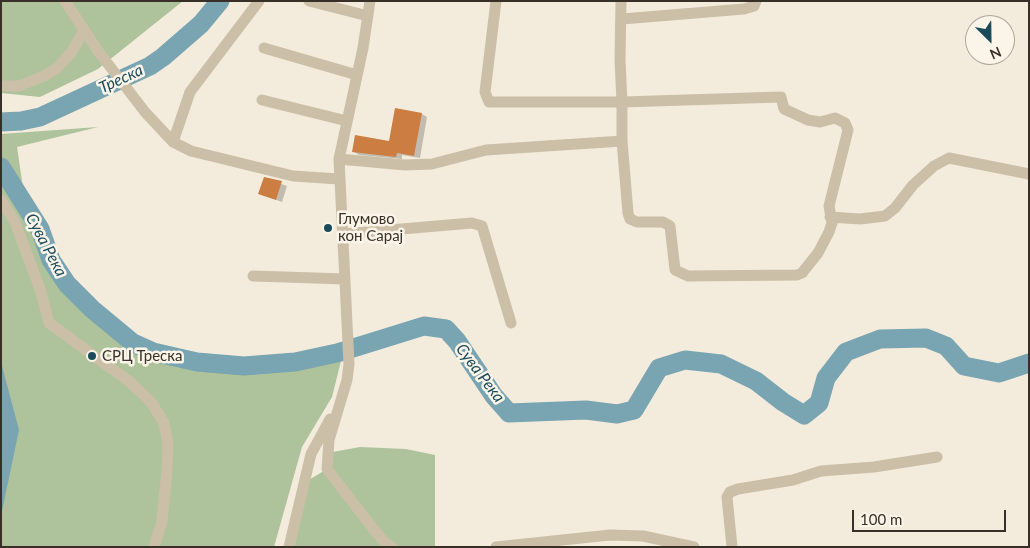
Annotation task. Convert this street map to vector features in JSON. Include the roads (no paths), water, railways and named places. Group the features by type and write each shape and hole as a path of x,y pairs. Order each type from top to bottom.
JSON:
{"street":[{"path":"173,142 190,92 259,1"},
{"path":"309,1 368,16"},
{"path":"370,1 339,159 338,179 349,332 349,364 329,440 327,469 375,531 385,543 392,547"},
{"path":"496,1 485,92 489,102 622,102 781,98 784,109 808,120 820,122 835,118 845,123 848,130 829,206 829,232 818,253 802,273 797,275 688,276 675,270 670,226 663,222 634,221 628,213 622,141 622,102 620,60 621,1"},
{"path":"622,20 744,9 754,6 756,1"},
{"path":"66,3 98,51 146,112 173,142 191,151 293,176 338,179"},
{"path":"1,86 19,86 44,76 56,68 71,53 84,30"},
{"path":"264,48 357,75"},
{"path":"262,100 347,121"},
{"path":"339,159 405,165 432,164 486,150 622,141"},
{"path":"830,217 860,219 885,216 913,185 934,166 949,158 1029,174"},
{"path":"1,200 15,222 41,292 49,323 130,382 151,402 164,423 168,444 167,470 162,521 154,547"},
{"path":"343,234 472,223 482,226 511,323"},
{"path":"253,276 345,279"},
{"path":"289,547 311,454 340,402"},
{"path":"732,547 727,497 730,492 793,480 821,471 874,467 937,458"},
{"path":"302,491 307,481 327,469"},
{"path":"496,547 610,535 643,536 694,547"}],"water":[{"path":"1,362 19,430 1,516"}],"waterway":[{"name":"Треска","path":"1,122 21,121 40,117 150,66 201,24 220,1"},
{"name":"Сува Река","path":"1,167 40,229 51,260 67,284 92,309 133,343 153,352 197,362 244,366 295,362 337,353 424,326 446,329 457,341 494,396 509,413 586,410 617,414 634,410 659,368 685,360 721,364 756,381 783,402 804,415 819,403 826,378 846,352 880,339 926,338 946,346 964,366 999,373 1029,363"}],"place":[{"name":"Глумово кон Сарај","path":"328,228"},
{"name":"СРЦ Треска","path":"92,356"}]}
